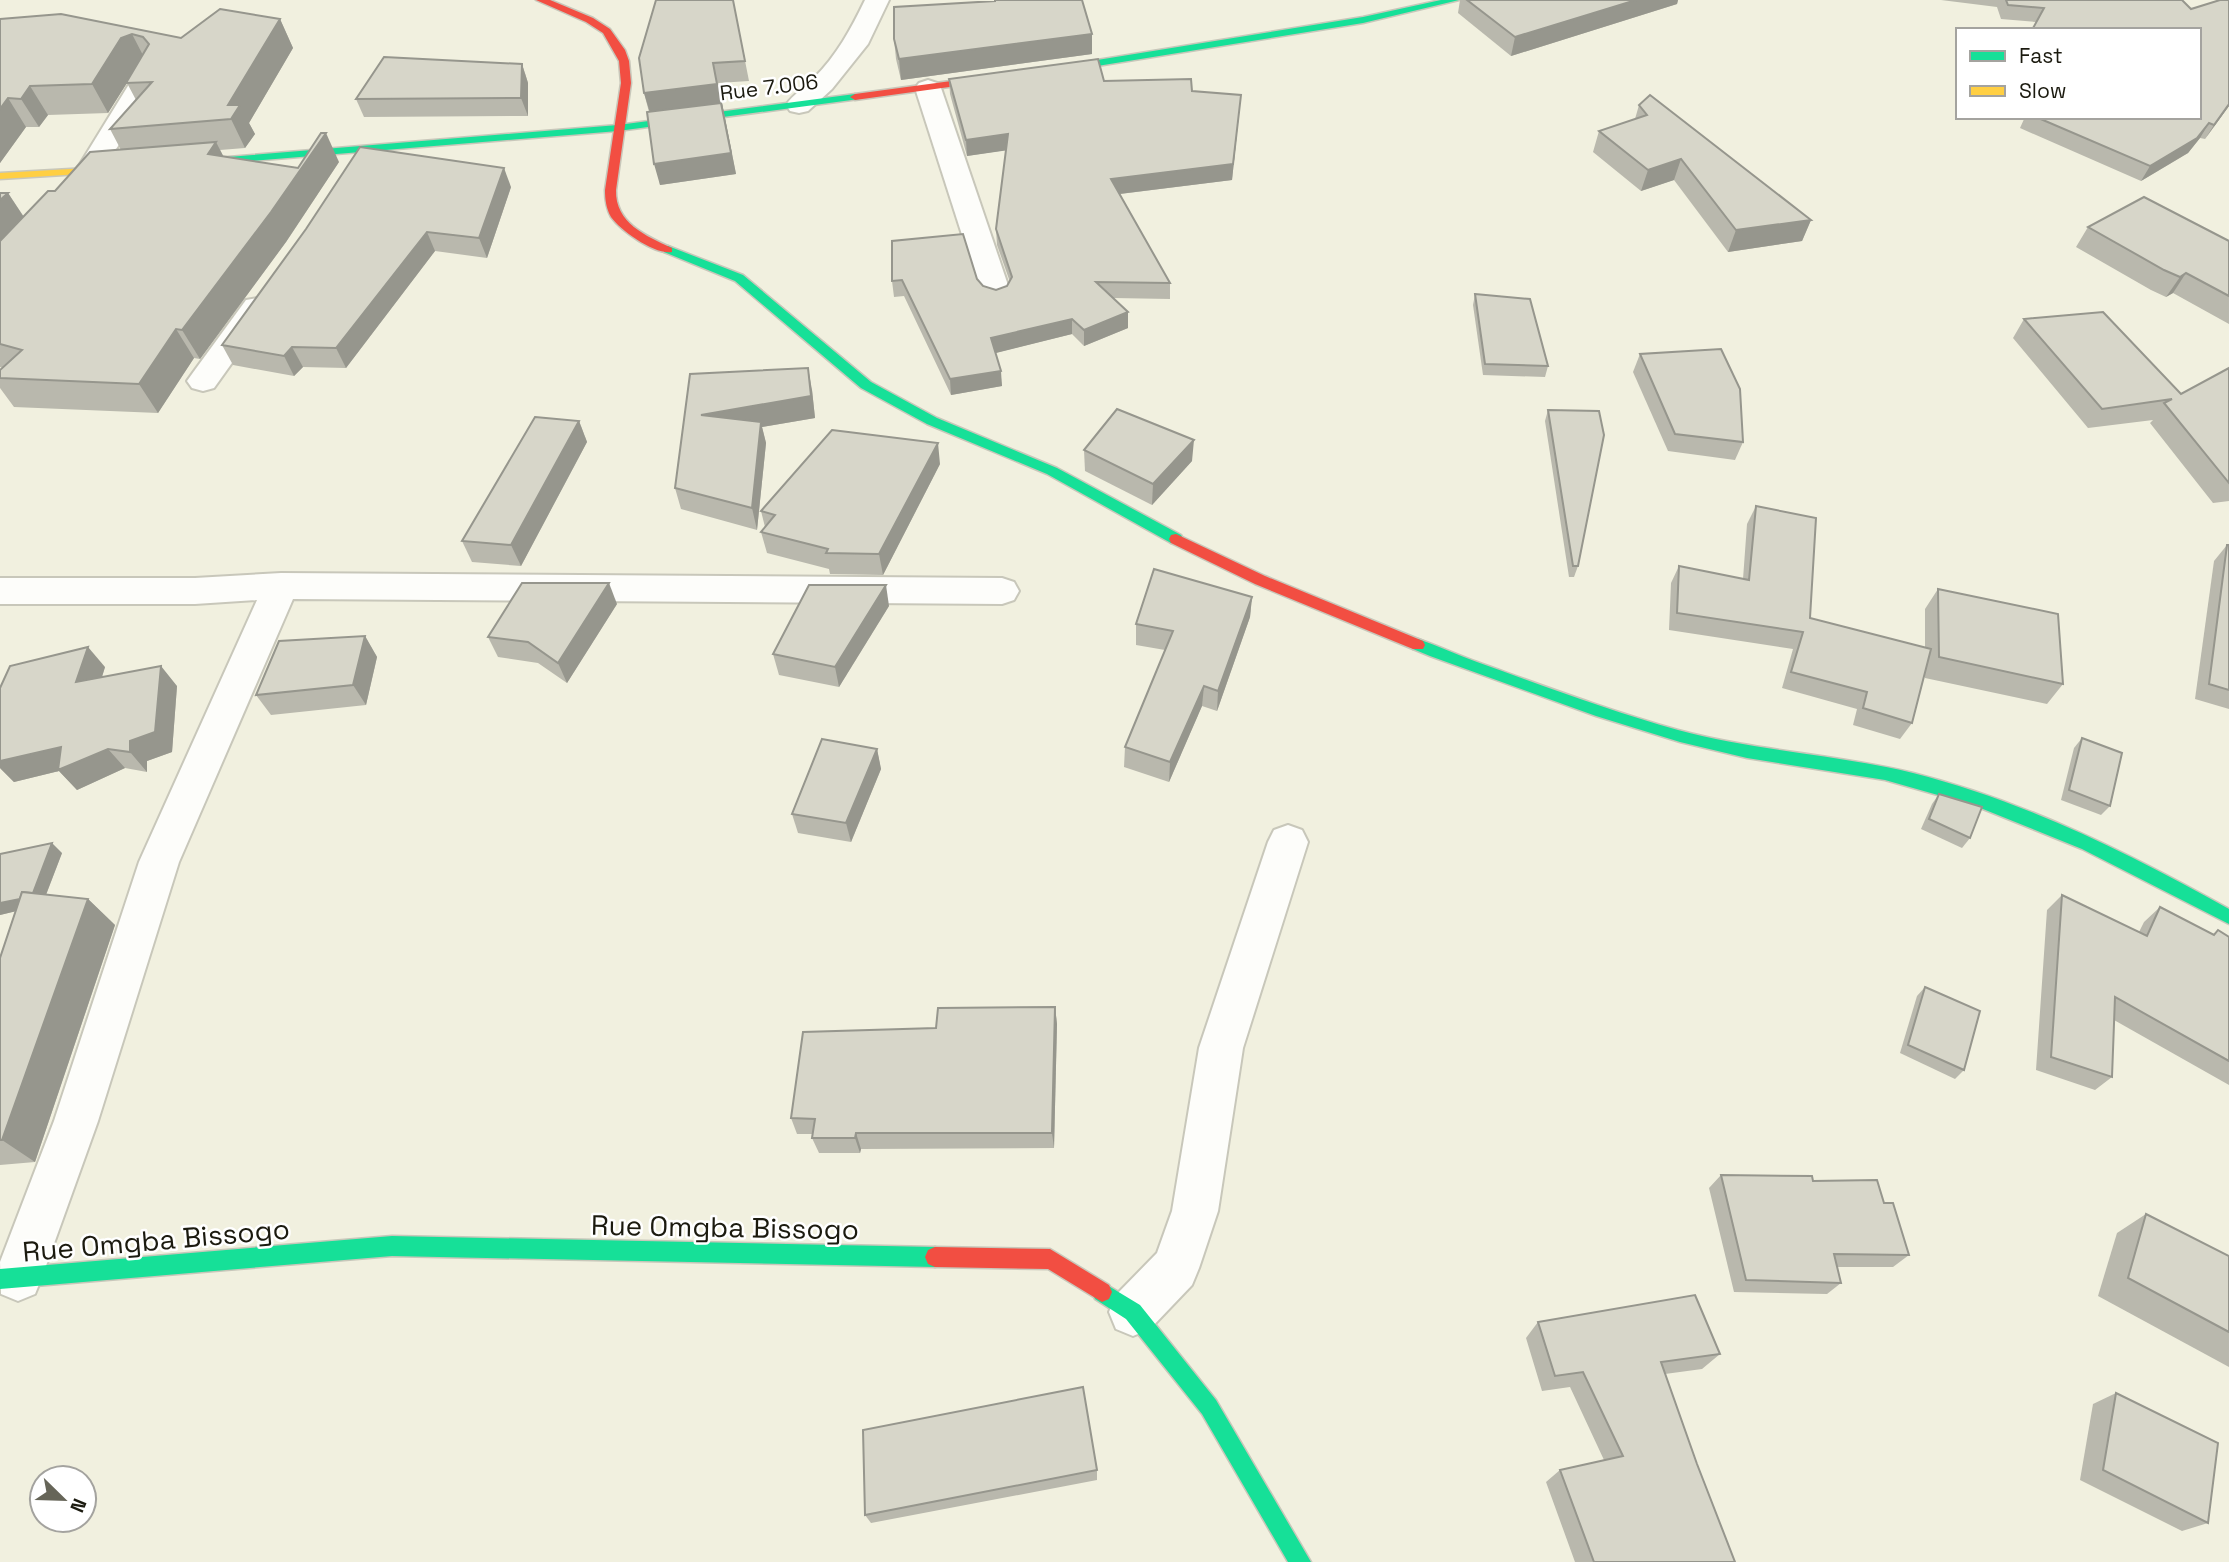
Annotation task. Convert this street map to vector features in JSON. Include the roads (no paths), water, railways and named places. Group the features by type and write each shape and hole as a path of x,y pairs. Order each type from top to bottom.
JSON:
{"street":[{"path":"541,0 581,17 611,35 628,68 626,94 618,128 617,156 610,187 612,211 641,239 739,278 866,386 932,421 1052,471 1182,543 1260,580 1452,659 1629,721 1719,746 1888,775 1936,786 2001,807 2086,841 2157,876 2229,917"},
{"path":"799,105 823,84 856,44 877,0"},
{"name":"Rue 7.006","path":"172,165 618,128 799,105 1077,67 1363,20 1454,0"},
{"path":"0,271 52,217 89,172 121,124 148,73"},
{"path":"928,88 996,294"},
{"path":"342,182 364,149"},
{"path":"0,176 144,167"},
{"path":"203,381 275,281"},
{"path":"0,592 195,591 281,586 1002,591"},
{"path":"9,1278 76,1121 159,862 281,586"},
{"path":"1133,1312 1175,1268 1195,1211 1221,1048 1288,842"},
{"name":"Rue Omgba Bissogo","path":"9,1278 392,1246 1050,1259 1133,1312 1209,1407 1300,1562"}]}
